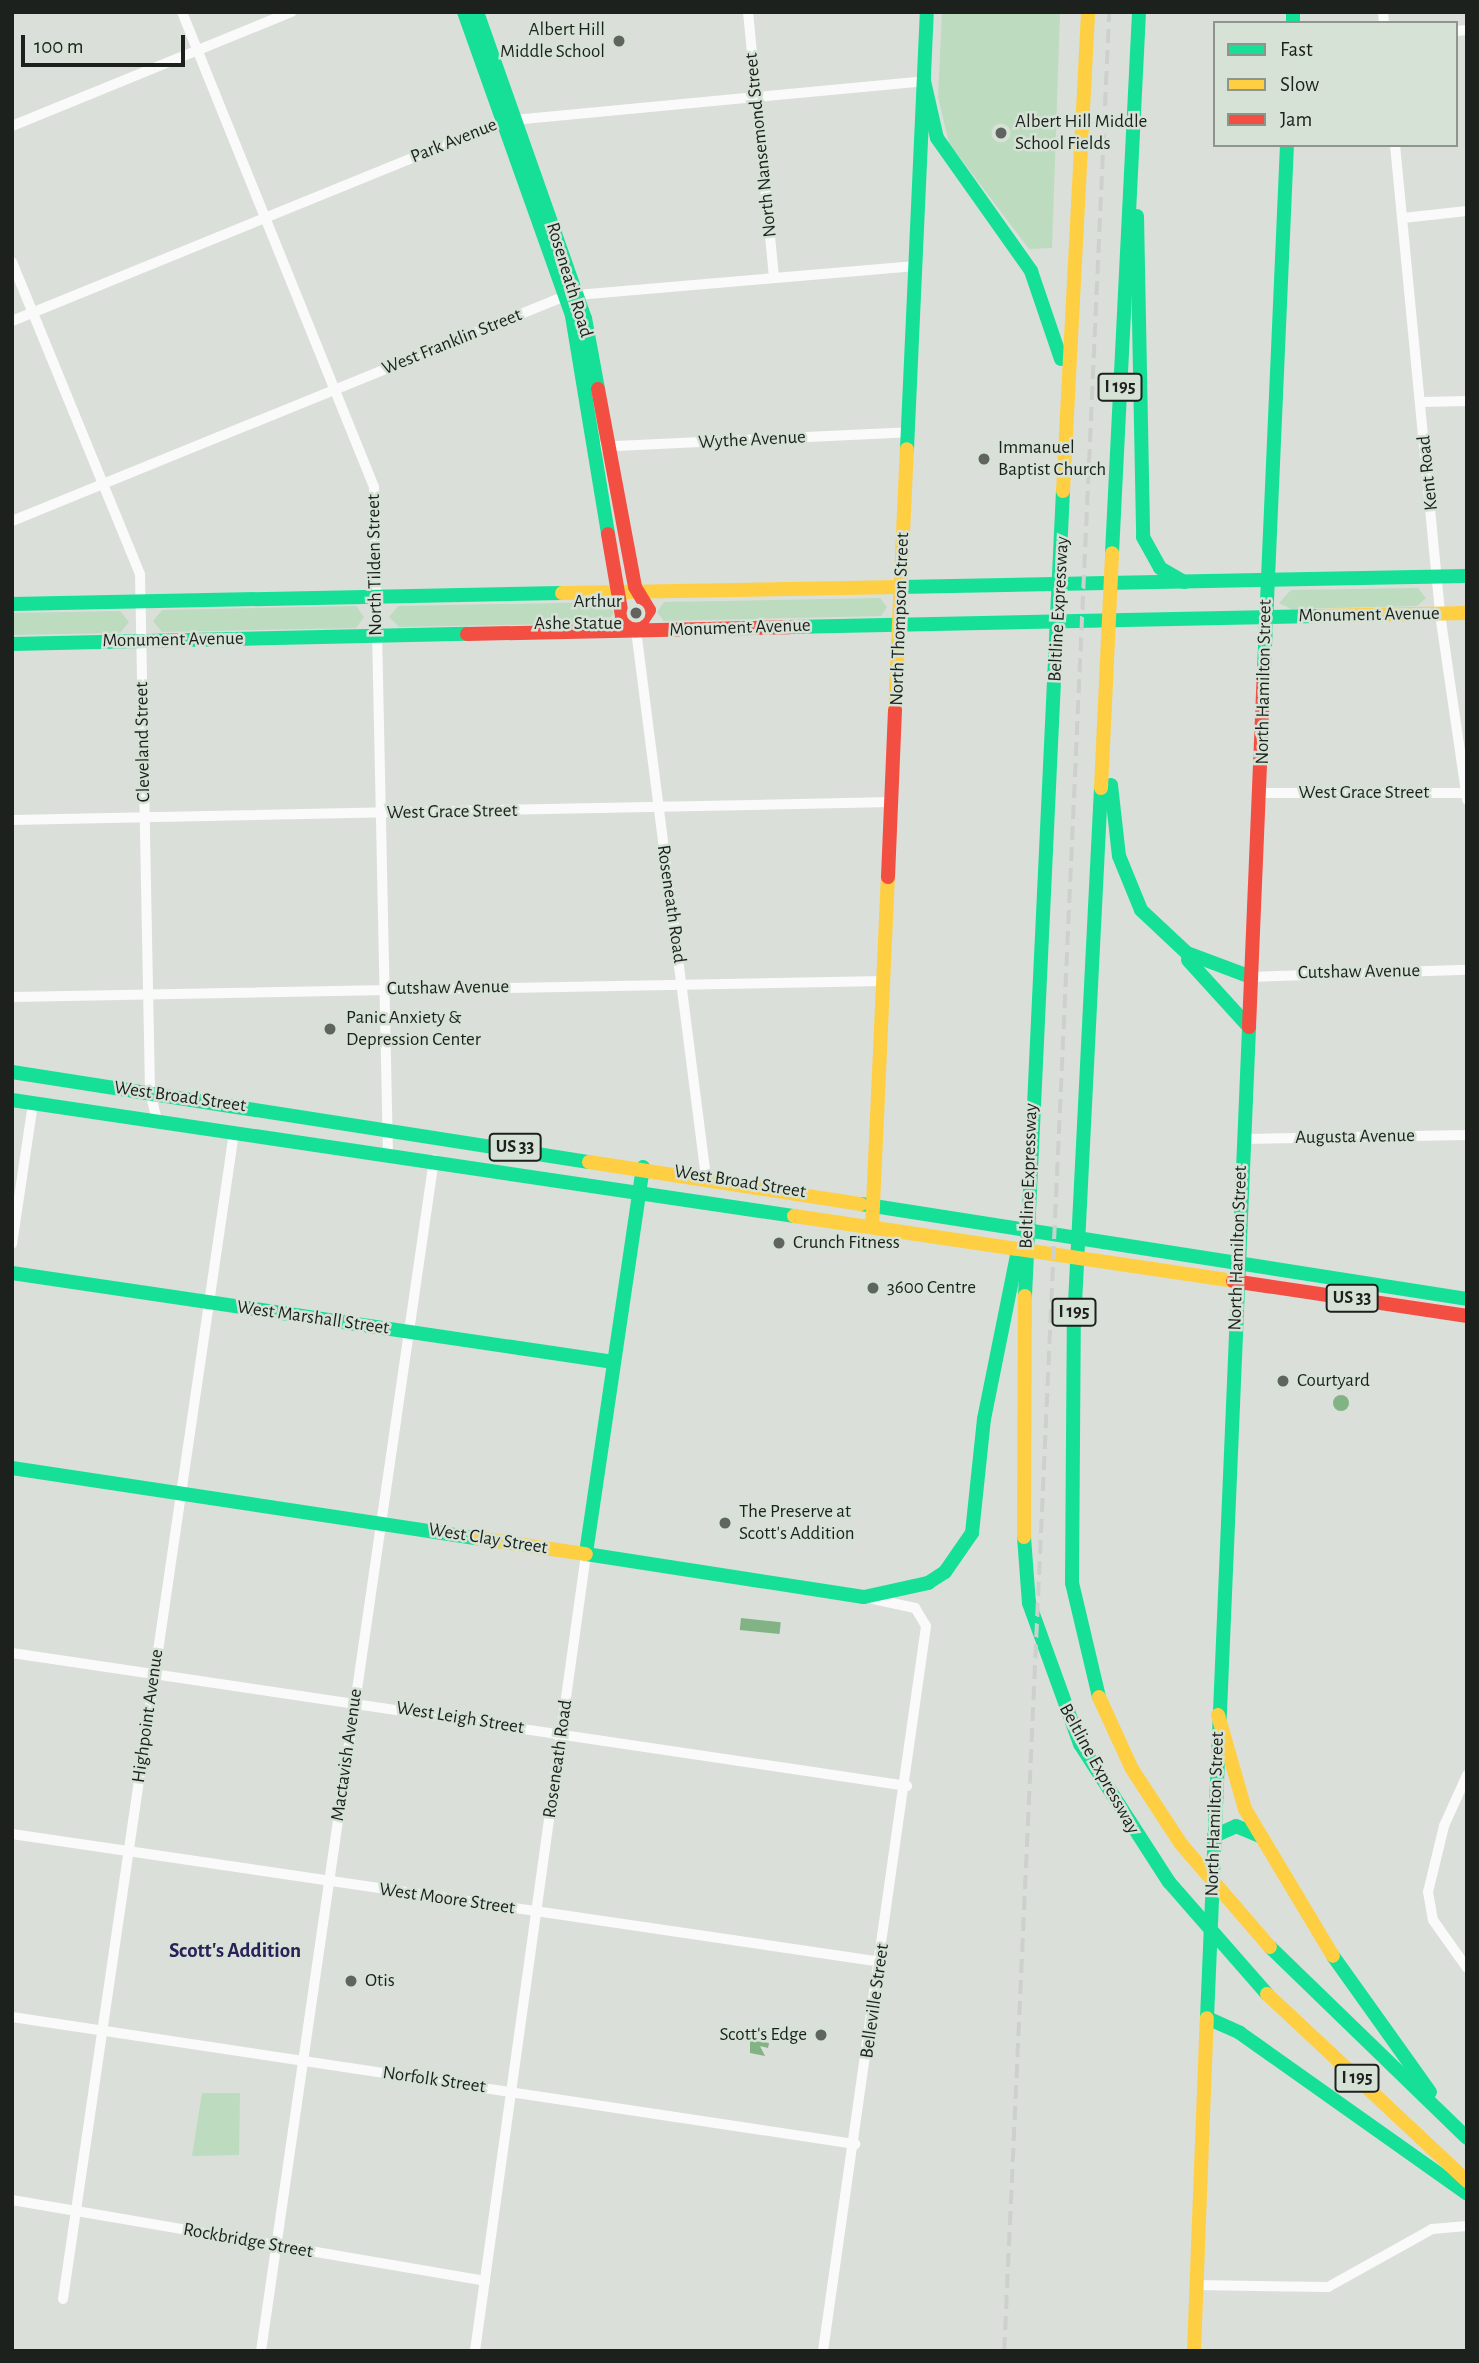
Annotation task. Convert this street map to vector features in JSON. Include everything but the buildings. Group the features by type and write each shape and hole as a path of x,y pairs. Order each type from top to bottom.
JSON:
{"main road":[{"name":"Roseneath Road","path":"464,12 509,120"},
{"name":"Roseneath Road","path":"477,12 509,120 571,296 629,593 622,616 636,631 649,613 629,593"},
{"name":"North Thompson Street","path":"872,1227 927,12"},
{"name":"Beltline Expressway","path":"1088,12 1065,383 1063,566 1026,1221 1022,1514 1029,1603 1044,1658 1080,1744 1169,1882 1247,1976 1467,2181"},
{"name":"Beltline Expressway","path":"1139,12 1106,754 1074,1324 1070,1549 1098,1696 1132,1769 1181,1844 1247,1924 1463,2135"},
{"path":"924,81 943,150 1040,289 1065,383"},
{"name":"North Hamilton Street","path":"1194,2351 1217,1715 1261,793 1264,617 1287,147"},
{"path":"1131,164 1141,254 1143,537 1160,568 1184,582"},
{"name":"Monument Avenue","path":"12,604 901,589 1018,584 1467,576"},
{"name":"Monument Avenue","path":"12,644 636,631 1015,619 1467,613"},
{"path":"1106,754 1124,876 1141,910 1249,1027"},
{"path":"1170,941 1209,965 1251,977"},
{"name":"West Broad Street","path":"12,1072 874,1202 1237,1263 1467,1298"},
{"name":"West Broad Street","path":"12,1100 388,1155 434,1159 639,1193 1467,1316"},
{"name":"Roseneath Road","path":"586,1554 643,1167"},
{"path":"864,1597 928,1583 945,1572 972,1533 984,1419 1026,1221"},
{"name":"West Marshall Street","path":"12,1273 613,1362"},
{"name":"West Clay Street","path":"12,1468 864,1597"},
{"path":"1217,1715 1232,1778 1344,1975 1463,2135"},
{"path":"1214,1836 1236,1826 1264,1838"},
{"path":"1207,2018 1240,2033 1467,2194"}],"street":[{"name":"North Tilden Street","path":"182,12 374,487 388,1155"},
{"path":"12,127 292,12"},
{"name":"North Nansemond Street","path":"748,12 774,278"},
{"name":"Park Avenue","path":"12,321 509,120 924,81"},
{"name":"Kent Road","path":"1395,147 1440,576 1440,614 1466,795"},
{"path":"1403,218 1467,211"},
{"name":"Cleveland Street","path":"12,262 140,574 150,1092 157,1121"},
{"name":"West Franklin Street","path":"12,521 571,296 916,266"},
{"path":"1422,402 1467,401"},
{"name":"Wythe Avenue","path":"601,447 909,432"},
{"name":"Roseneath Road","path":"636,631 706,1177"},
{"name":"West Grace Street","path":"1261,793 1466,795"},
{"name":"West Grace Street","path":"12,821 892,802"},
{"name":"Cutshaw Avenue","path":"1251,977 1467,970"},
{"name":"Cutshaw Avenue","path":"12,997 884,981"},
{"path":"12,1244 33,1103"},
{"name":"Highpoint Avenue","path":"63,2299 234,1133"},
{"name":"Augusta Avenue","path":"1243,1135 1467,1135"},
{"name":"Mactavish Avenue","path":"261,2351 434,1159"},
{"name":"Roseneath Road","path":"475,2351 586,1554"},
{"name":"West Clay Street","path":"864,1597 920,1611 926,1621 923,1652"},
{"name":"Belleville Street","path":"823,2351 882,1962 923,1652"},
{"name":"West Leigh Street","path":"12,1653 907,1786"},
{"path":"1467,1775 1444,1826 1428,1892 1433,1920 1467,1968"},
{"name":"West Moore Street","path":"12,1834 882,1962"},
{"name":"Norfolk Street","path":"12,2017 855,2144"},
{"name":"Rockbridge Street","path":"12,2200 485,2281"},
{"path":"1195,2285 1328,2287 1432,2229 1467,2226"}],"shaded area":[{"name":"Albert Hill Middle School Fields","path":"942,12 1060,12 1052,248 1029,249 949,143 938,97"},
{"path":"1418,588 1426,598 1417,606 1291,609 1279,603 1291,590"},
{"path":"880,598 887,607 881,616 664,621 657,612 664,602"},
{"path":"606,602 614,613 606,623 399,627 389,617 398,606"},
{"path":"356,606 364,617 356,628 162,632 153,621 162,610"},
{"path":"120,611 129,622 120,633 12,635 12,613"},
{"path":"1341,1395 1347,1397 1347,1409 1341,1411 1335,1409 1333,1403 1335,1397"},
{"path":"741,1618 781,1622 780,1634 740,1630"},
{"path":"750,2040 769,2043 768,2048 760,2046 765,2056 750,2053"},
{"path":"202,2093 240,2093 239,2155 192,2156"}],"railway":[{"path":"1004,2351 1109,12"}],"traffic: fast":[{"path":"464,12 572,316 608,534"},
{"path":"477,12 585,318 598,389"},
{"path":"907,449 927,12"},
{"path":"1112,553 1139,12"},
{"path":"1293,12 1293,21"},
{"path":"924,81 937,138 1031,271 1061,359"},
{"path":"1264,669 1287,147"},
{"path":"1137,216 1143,537 1160,568 1184,582"},
{"path":"1025,1296 1063,491"},
{"path":"900,587 1467,576"},
{"path":"12,604 562,593"},
{"path":"790,627 1319,616"},
{"path":"12,644 467,634"},
{"path":"1111,785 1119,856 1141,910 1187,953 1251,977"},
{"path":"1099,1697 1072,1583 1074,1323 1101,788"},
{"path":"1188,960 1249,1027"},
{"path":"1207,2018 1249,1027"},
{"path":"12,1072 589,1162"},
{"path":"12,1100 794,1216"},
{"path":"643,1167 586,1554 864,1597"},
{"path":"861,1204 1467,1299"},
{"path":"864,1597 928,1583 945,1572 972,1533 984,1419 1018,1251"},
{"path":"12,1273 613,1362"},
{"path":"12,1468 477,1538"},
{"path":"1024,1537 1029,1603 1080,1744 1169,1882 1267,1994"},
{"path":"1214,1836 1236,1826 1260,1836"},
{"path":"1270,1947 1467,2138"},
{"path":"1333,1956 1430,2092"},
{"path":"1207,2018 1240,2033 1467,2194"}],"traffic: slow":[{"path":"1063,491 1088,12"},
{"path":"895,710 907,449"},
{"path":"1101,788 1112,553"},
{"path":"562,593 900,587"},
{"path":"1319,616 1467,613"},
{"path":"872,1227 888,877"},
{"path":"589,1162 861,1204"},
{"path":"794,1216 1233,1281"},
{"path":"1024,1537 1025,1296"},
{"path":"477,1538 586,1554"},
{"path":"1099,1697 1132,1769 1181,1844 1270,1947"},
{"path":"1218,1715 1245,1809 1333,1956"},
{"path":"1267,1994 1467,2181"},
{"path":"1194,2351 1207,2018"}],"traffic: jam":[{"path":"598,389 635,587 649,610 636,630 622,616 608,534"},
{"path":"467,634 790,627"},
{"path":"1249,1027 1264,669"},
{"path":"888,877 895,710"},
{"path":"1233,1281 1467,1316"}],"place":[{"name":"Albert Hill Middle School","path":"619,41"},
{"name":"Albert Hill Middle School Fields","path":"1001,133"},
{"name":"Immanuel Baptist Church","path":"984,459"},
{"name":"Arthur Ashe Statue","path":"636,613"},
{"name":"Panic Anxiety & Depression Center","path":"330,1029"},
{"name":"Crunch Fitness","path":"779,1243"},
{"name":"3600 Centre","path":"873,1288"},
{"name":"Courtyard","path":"1283,1381"},
{"name":"The Preserve at Scott's Addition","path":"725,1523"},
{"name":"Otis","path":"351,1981"},
{"name":"Scott's Edge","path":"821,2035"}],"district":[{"name":"Scott's Addition","path":"235,1951"}]}
